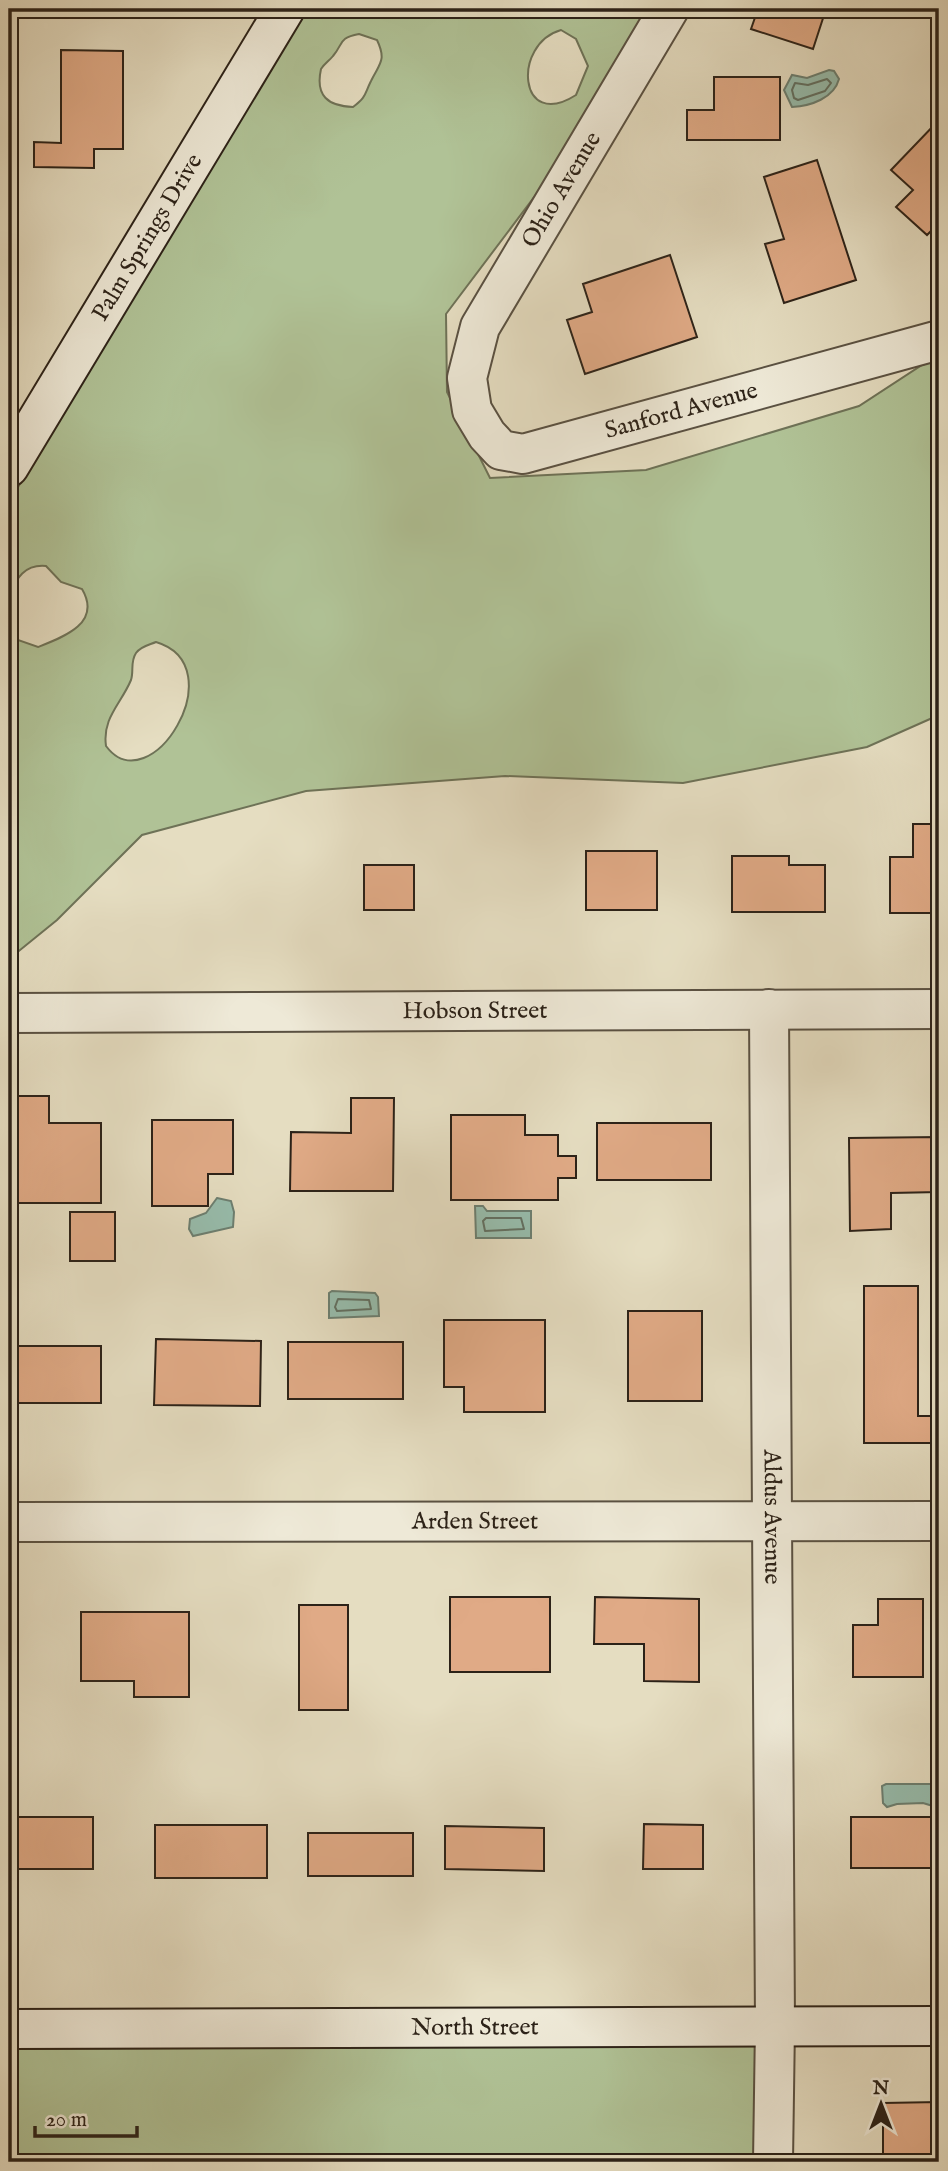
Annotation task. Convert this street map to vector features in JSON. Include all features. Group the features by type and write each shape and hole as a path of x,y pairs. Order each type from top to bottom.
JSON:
{"street":[{"name":"Palm Springs Drive","path":"9,467 285,9"},
{"name":"Ohio Avenue","path":"467,378 480,327 670,9"},
{"name":"Sanford Avenue","path":"467,378 472,410 487,435 501,450 523,454 939,340"},
{"name":"Aldus Avenue","path":"769,1009 775,2025 773,2162"},
{"name":"Hobson Street","path":"9,1013 939,1009"},
{"name":"Arden Street","path":"9,1522 939,1521"},
{"name":"North Street","path":"9,2029 939,2026"}],"shaded area":[{"path":"306,9 649,9 547,180 446,314 447,392 490,478 646,470 859,406 922,365 939,359 939,715 867,747 683,783 505,776 306,791 142,835 57,920 9,959 9,722 13,688 9,670 9,630 15,639 38,647 77,627 84,620 87,601 82,589 61,582 46,566 32,567 22,573 9,596 9,502","holes":["561,30 576,39 588,66 576,95 557,103 542,102 533,94 528,82 529,66 535,51 545,38","359,34 377,40 382,58 365,95 353,107 330,102 325,98 320,86 322,67 344,39","156,642 179,656 188,677 187,701 177,725 162,745 144,758 124,759 106,746 107,727 131,680 136,653"]},
{"path":"758,2045 756,2162 9,2162 9,2049"}],"water":[{"path":"829,70 834,71 839,79 827,96 814,103 792,107 784,90 792,75 807,78"},
{"path":"217,1198 231,1201 234,1212 233,1227 193,1236 189,1229 190,1219 206,1213"},
{"path":"475,1206 483,1206 487,1211 531,1211 531,1238 476,1238"},
{"path":"329,1293 375,1293 378,1297 379,1316 329,1318"},
{"path":"937,1784 937,1802 933,1806 923,1803 887,1807 883,1803 882,1786"}],"building":[{"path":"758,9 826,9 813,49 751,29"},
{"path":"61,50 123,51 123,149 94,149 94,168 34,167 34,142 61,143"},
{"path":"714,77 780,77 780,140 687,140 687,110 714,110"},
{"path":"938,121 939,223 927,235 896,207 913,190 891,170"},
{"path":"817,160 856,280 784,303 765,244 784,239 764,177"},
{"path":"670,255 697,337 585,374 567,320 592,312 583,284"},
{"path":"913,824 939,824 939,913 890,913 890,857 913,857"},
{"path":"586,851 657,851 657,910 586,910"},
{"path":"732,856 789,856 789,865 825,865 825,912 732,912"},
{"path":"364,865 414,865 414,910 364,910"},
{"path":"9,1096 49,1096 49,1123 101,1123 101,1203 9,1203"},
{"path":"351,1098 394,1098 393,1191 290,1191 291,1132 351,1133"},
{"path":"451,1115 525,1115 525,1135 558,1135 558,1156 576,1156 576,1178 558,1178 558,1200 451,1200"},
{"path":"152,1120 233,1120 233,1174 208,1174 208,1206 152,1206"},
{"path":"597,1123 711,1123 711,1180 597,1180"},
{"path":"939,1137 939,1192 891,1193 891,1229 850,1231 849,1138"},
{"path":"70,1212 115,1212 115,1261 70,1261"},
{"path":"864,1286 918,1286 918,1416 939,1416 939,1443 864,1443"},
{"path":"628,1311 702,1311 702,1401 628,1401"},
{"path":"444,1320 545,1320 545,1412 464,1412 464,1387 444,1387"},
{"path":"156,1339 261,1341 260,1406 154,1405"},
{"path":"288,1342 403,1342 403,1399 288,1399"},
{"path":"9,1346 101,1346 101,1403 9,1403"},
{"path":"450,1597 550,1597 550,1672 450,1672"},
{"path":"595,1597 699,1599 699,1682 644,1681 644,1644 594,1644"},
{"path":"878,1599 923,1599 923,1677 853,1677 853,1625 878,1625"},
{"path":"299,1605 348,1605 348,1710 299,1710"},
{"path":"81,1612 189,1612 189,1697 134,1697 134,1681 81,1681"},
{"path":"9,1817 93,1817 93,1869 9,1869"},
{"path":"851,1817 939,1817 939,1868 851,1868"},
{"path":"644,1824 703,1825 703,1869 643,1869"},
{"path":"155,1825 267,1825 267,1878 155,1878"},
{"path":"445,1826 544,1828 544,1871 445,1869"},
{"path":"308,1833 413,1833 413,1876 308,1876"},
{"path":"939,2102 939,2162 863,2162 863,2154 883,2154 883,2103"}]}
